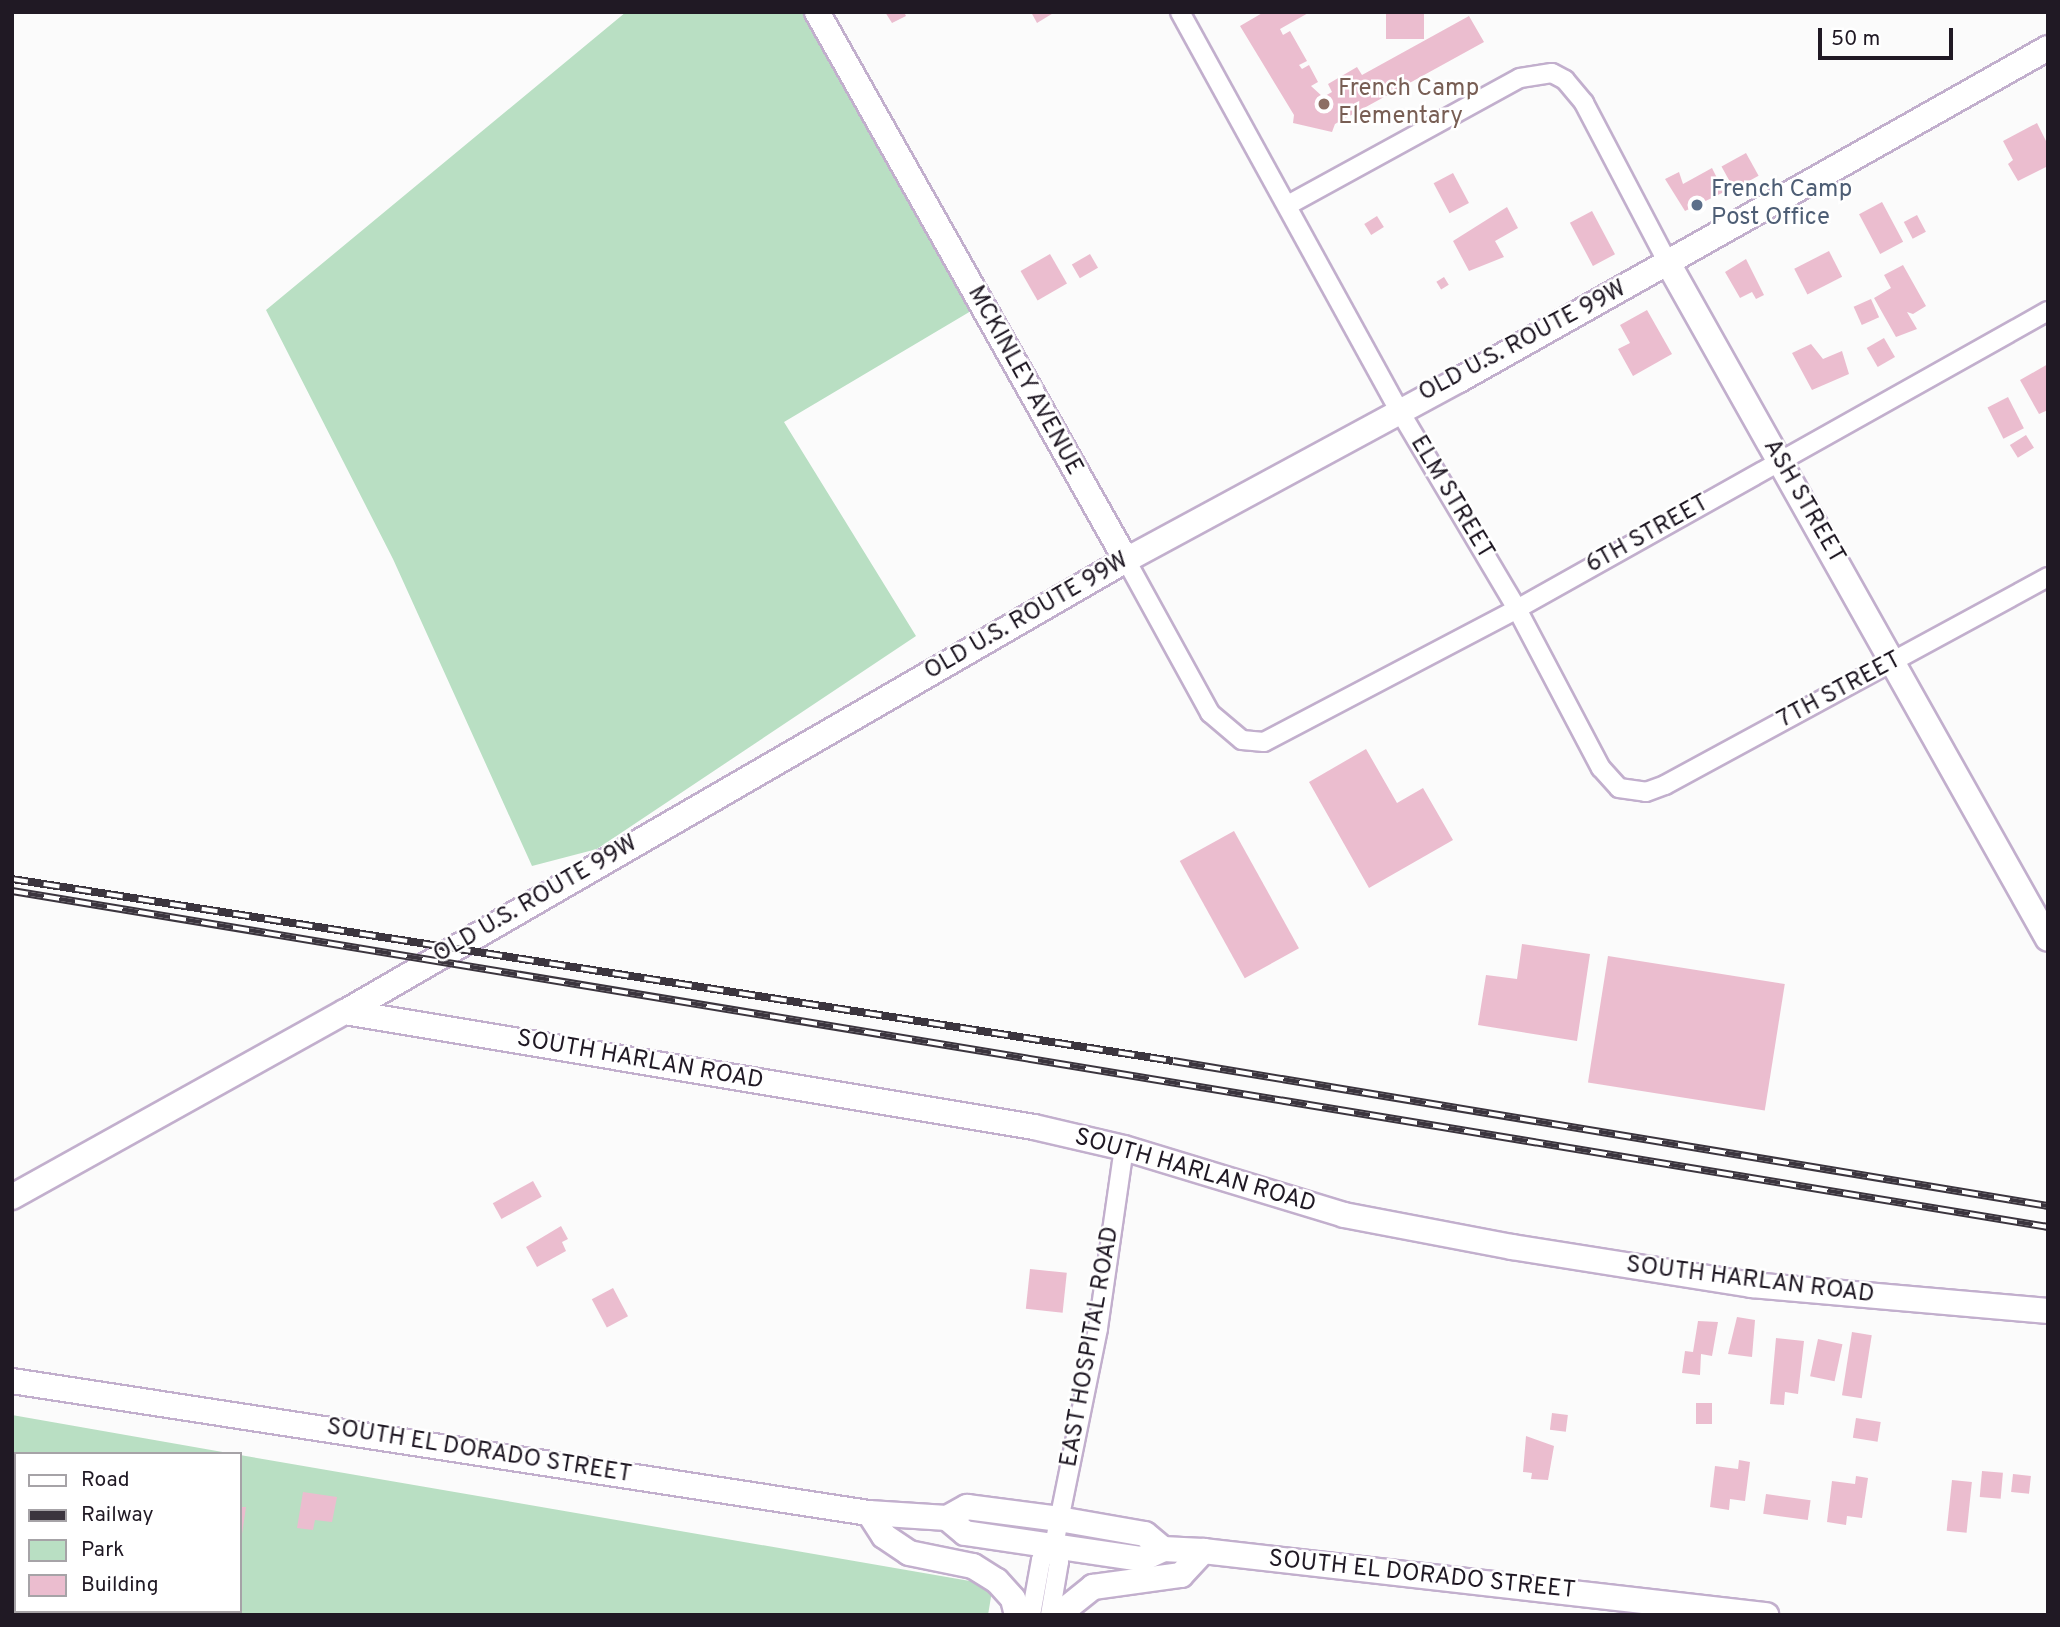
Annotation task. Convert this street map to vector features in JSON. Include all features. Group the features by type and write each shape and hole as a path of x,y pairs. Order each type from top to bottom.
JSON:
{"main road":[{"name":"MCKINLEY AVENUE","path":"817,12 1126,559"},
{"name":"OLD U.S. ROUTE 99W","path":"12,1197 345,1012 1126,559 1672,261 2048,48"},
{"name":"ASH STREET","path":"1672,261 2048,919"},
{"name":"ASH STREET","path":"1898,660 2048,939"},
{"name":"SOUTH HARLAN ROAD","path":"345,1012 1034,1127 1124,1149 1343,1215 1512,1247 1752,1285 2048,1311"},
{"name":"SOUTH EL DORADO STREET","path":"12,1381 869,1513 947,1518 967,1507 1059,1519 1145,1534 1163,1549"},
{"path":"869,1513 884,1536 909,1553 973,1566 997,1581 1013,1599 1017,1615"},
{"name":"SOUTH EL DORADO STREET","path":"947,1518 965,1533 1142,1559 1163,1549 1203,1551 1766,1615"},
{"path":"1058,1615 1093,1587 1181,1575 1203,1551"}],"street":[{"name":"ELM STREET","path":"1180,12 1399,410 1517,609 1601,768 1628,792"},
{"name":"ASH STREET","path":"1287,205 1520,78 1552,73 1566,80 1584,103 1672,261"},
{"name":"6TH STREET","path":"1242,740 1264,742 1517,609 2048,311"},
{"name":"MCKINLEY AVENUE","path":"1126,559 1210,713 1242,740"},
{"name":"7TH STREET","path":"1628,792 1665,785 2048,577"},
{"name":"EAST HOSPITAL ROAD","path":"1054,1545 1098,1328 1124,1149"},
{"path":"1031,1615 1041,1560 1054,1545"},
{"path":"1050,1615 1059,1562 1054,1545"}],"green space":[{"path":"626,12 805,12 971,311 784,422 916,636 597,849 532,866 393,559 266,310"},
{"path":"12,1415 223,1452 14,1452 14,1613 242,1613 242,1455 993,1585 988,1615 12,1615"}],"building":[{"path":"885,12 904,12 906,16 892,23"},
{"path":"1031,12 1055,12 1037,23"},
{"path":"1264,12 1310,12 1280,29 1283,35 1290,31 1307,61 1299,65 1302,69 1309,65 1318,82 1311,86 1323,97 1332,92 1328,84 1357,67 1362,75 1469,16 1484,42 1335,124 1332,132 1293,123 1294,115 1240,26"},
{"path":"1386,12 1424,12 1424,39 1386,39"},
{"path":"2037,123 2048,145 2048,166 2018,181 2008,164 2013,160 2003,141"},
{"path":"1746,153 1759,176 1734,189 1722,167"},
{"path":"1712,168 1724,192 1685,211 1665,179 1679,172 1683,184"},
{"path":"1453,173 1469,203 1450,213 1434,183"},
{"path":"1882,202 1903,242 1880,254 1859,214"},
{"path":"1507,207 1518,228 1495,241 1504,257 1469,271 1453,241"},
{"path":"1592,211 1615,254 1593,266 1570,223"},
{"path":"1917,215 1926,232 1913,239 1904,222"},
{"path":"1377,216 1384,227 1371,235 1364,224"},
{"path":"1829,251 1842,277 1807,295 1794,269"},
{"path":"1050,254 1067,283 1038,300 1021,271"},
{"path":"1090,254 1098,268 1080,278 1072,265"},
{"path":"1746,259 1764,295 1756,299 1752,292 1740,298 1725,272"},
{"path":"1903,265 1926,306 1913,314 1907,312 1917,329 1896,337 1874,298 1891,288 1884,275"},
{"path":"1444,277 1449,285 1441,289 1436,282"},
{"path":"1871,299 1879,317 1862,325 1854,307"},
{"path":"1647,310 1672,354 1633,376 1618,349 1630,343 1620,325"},
{"path":"1884,338 1895,357 1878,367 1867,348"},
{"path":"1811,344 1823,359 1842,351 1849,374 1812,390 1792,353"},
{"path":"2048,364 2048,410 2039,414 2020,380"},
{"path":"2008,397 2024,428 2003,439 1988,407"},
{"path":"2026,435 2034,448 2018,458 2010,445"},
{"path":"1366,749 1397,803 1423,788 1453,840 1369,888 1309,782"},
{"path":"1234,831 1299,948 1245,978 1180,861"},
{"path":"1522,944 1590,954 1577,1041 1478,1025 1486,975 1517,979"},
{"path":"1608,956 1785,984 1765,1110 1588,1082"},
{"path":"533,1181 542,1197 501,1219 493,1203"},
{"path":"561,1226 568,1239 562,1242 566,1251 537,1267 526,1247"},
{"path":"1030,1269 1067,1273 1063,1313 1026,1309"},
{"path":"613,1288 628,1316 607,1328 592,1299"},
{"path":"1737,1317 1755,1320 1752,1357 1728,1354"},
{"path":"1698,1321 1718,1322 1712,1356 1701,1354 1700,1375 1682,1373 1685,1351 1693,1352"},
{"path":"1852,1332 1872,1335 1862,1398 1842,1395"},
{"path":"1776,1338 1804,1341 1798,1394 1785,1392 1784,1405 1770,1404"},
{"path":"1818,1339 1842,1344 1835,1381 1810,1376"},
{"path":"1696,1403 1712,1403 1712,1424 1696,1424"},
{"path":"1552,1413 1568,1415 1566,1432 1550,1430"},
{"path":"1856,1418 1881,1422 1878,1442 1853,1438"},
{"path":"1526,1436 1554,1446 1548,1480 1531,1479 1532,1473 1523,1472"},
{"path":"1739,1460 1750,1462 1745,1501 1730,1499 1729,1510 1710,1507 1715,1466 1738,1469"},
{"path":"1982,1471 2003,1473 2001,1499 1980,1497"},
{"path":"2013,1474 2031,1476 2029,1494 2011,1492"},
{"path":"1856,1476 1868,1478 1862,1518 1847,1516 1846,1525 1827,1522 1832,1481 1855,1484"},
{"path":"1952,1480 1972,1482 1967,1533 1947,1531"},
{"path":"303,1492 337,1497 332,1522 315,1520 313,1530 297,1528"},
{"path":"1766,1494 1811,1500 1808,1520 1763,1514"},
{"path":"242,1507 246,1507 242,1534"}],"railway":[{"path":"12,879 1173,1061 2048,1206"},
{"path":"12,891 2048,1227"}],"place":[{"name":"French Camp Elementary","path":"1324,104"},
{"name":"French Camp Post Office","path":"1697,205"}]}
